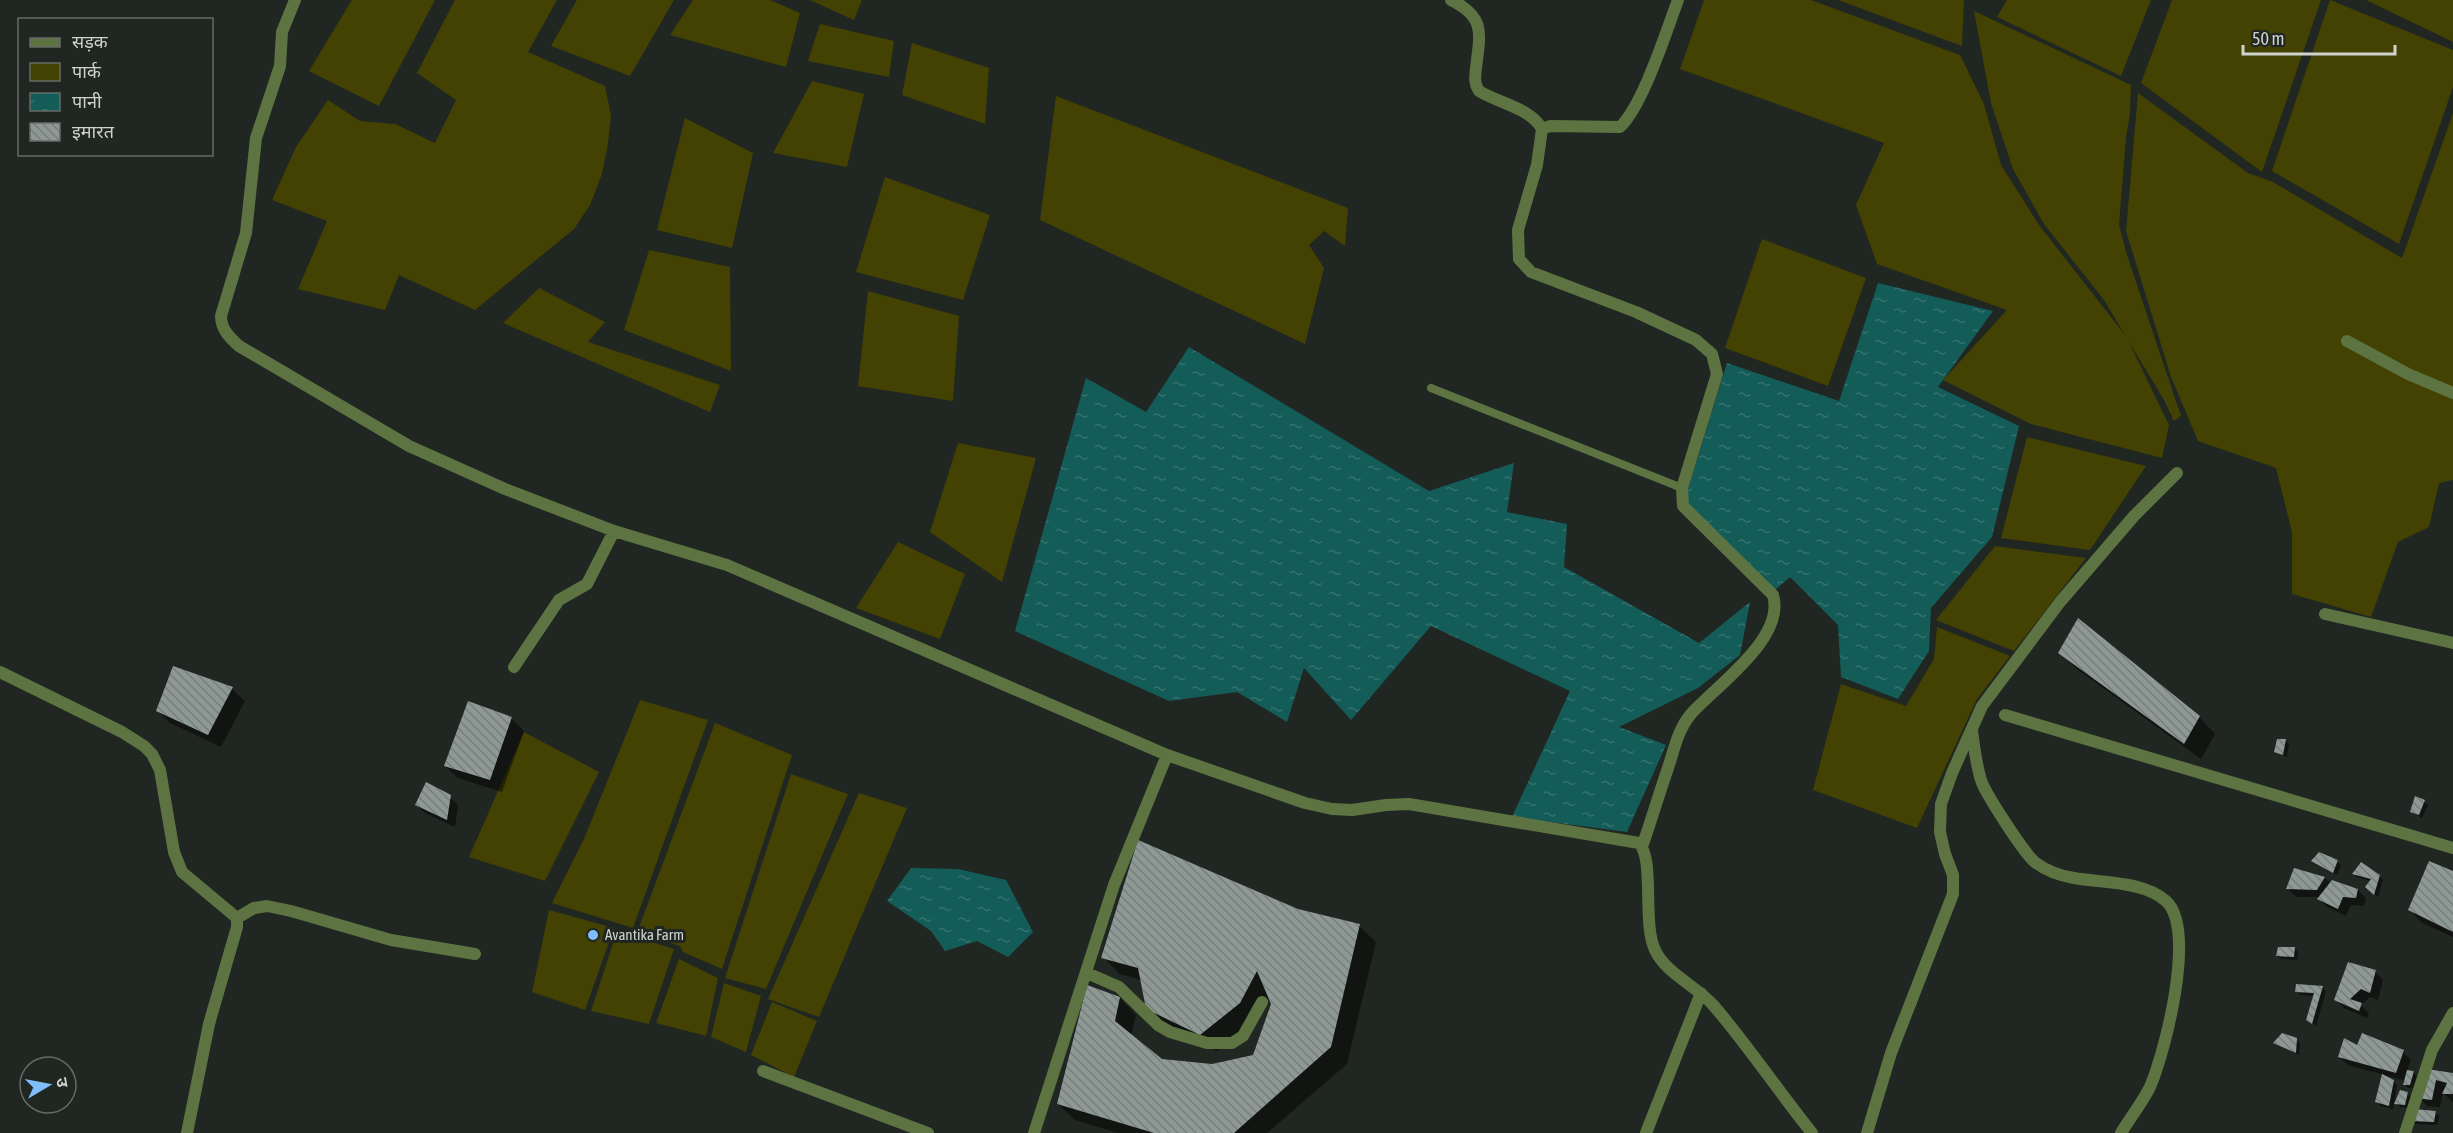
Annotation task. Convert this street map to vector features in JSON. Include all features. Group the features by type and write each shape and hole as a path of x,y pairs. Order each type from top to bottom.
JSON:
{"street":[{"path":"295,0 282,32 280,66 256,138 247,226 240,257 221,316 221,325 238,346 409,446 505,489 614,531 690,552 745,572 1167,755 1305,803 1332,810 1408,804 1635,842 1646,854 1649,925 1655,949 1661,960 1713,1005 1812,1133"},
{"path":"1451,0 1464,7 1477,22 1480,34 1475,82 1479,92 1526,114 1539,123 1542,129 1537,165 1518,230 1519,259 1531,272 1636,312 1696,340 1712,354 1717,374 1682,488 1683,506 1773,596 1776,609 1775,616 1760,643 1747,659 1701,703 1681,728 1642,847"},
{"path":"1542,129 1550,126 1620,127 1626,121 1641,92 1678,0"},
{"path":"2347,341 2408,374 2453,393"},
{"path":"1867,1133 1891,1053 1953,894 1953,875 1940,832 1941,804 1952,773 1982,706 2060,602 2134,516 2177,473"},
{"path":"514,667 559,600 587,584 614,531"},
{"path":"2325,614 2453,643"},
{"path":"0,672 122,732 144,746 157,762 174,852 182,872 237,918"},
{"path":"2005,716 2453,848"},
{"path":"1972,729 1981,782 2035,862 2055,873 2072,878 2129,886 2149,892 2165,900 2176,916 2179,965 2175,998 2163,1047 2150,1087 2121,1133"},
{"path":"1034,1133 1114,885 1167,755"},
{"path":"237,918 254,908 267,906 391,940 475,954"},
{"path":"187,1133 209,1024 237,927 237,918"},
{"path":"1087,973 1119,987 1158,1025 1170,1032 1207,1043 1232,1043 1243,1036 1262,1002"},
{"path":"1646,1133 1701,993"},
{"path":"2405,1133 2432,1050 2453,1013"},
{"path":"763,1071 928,1133"}],"lane":[{"path":"1431,388 1682,488"}],"green space":[{"path":"352,0 435,0 379,106 309,71"},
{"path":"455,0 557,0 528,52 605,86 611,115 608,144 602,174 590,205 574,229 475,310 399,275 385,310 298,289 327,221 272,200 296,147 328,100 360,121 395,124 435,143 456,100 417,73"},
{"path":"577,0 674,0 630,76 551,46"},
{"path":"693,0 770,0 800,13 786,67 670,35"},
{"path":"810,0 862,0 854,20"},
{"path":"1704,0 1811,0 1960,55 1984,104 2001,165 2039,225 2125,335 2104,300 2044,224 2013,169 1991,103 1974,11 2131,85 2119,225 2181,416 2174,421 2129,342 2169,425 2162,458 2031,424 1943,380 2007,310 1877,264 1856,205 1884,143 1680,69"},
{"path":"1838,0 1964,0 1962,46"},
{"path":"2007,0 2151,0 2121,76 1997,17"},
{"path":"2172,0 2321,0 2262,172 2141,83"},
{"path":"2330,0 2453,50 2453,87 2399,244 2272,171"},
{"path":"2366,0 2453,0 2453,42"},
{"path":"820,24 894,41 889,77 808,61"},
{"path":"912,43 989,68 985,124 902,95"},
{"path":"812,81 864,94 847,167 773,153"},
{"path":"2138,93 2248,173 2273,182 2402,258 2453,113 2453,480 2439,483 2429,527 2398,542 2371,617 2292,594 2292,532 2276,468 2198,441 2171,377 2126,231"},
{"path":"1056,96 1348,208 1345,246 1324,231 1309,245 1324,268 1305,344 1040,220"},
{"path":"685,118 753,153 732,248 657,230"},
{"path":"885,177 990,215 963,300 856,272"},
{"path":"1762,239 1866,278 1828,386 1725,348"},
{"path":"649,250 730,267 731,371 624,330"},
{"path":"539,288 605,322 588,342 720,385 710,412 503,323"},
{"path":"868,291 959,316 953,401 858,386"},
{"path":"2027,437 2146,466 2090,550 2001,538"},
{"path":"958,443 1036,458 1002,582 930,532"},
{"path":"898,542 965,574 940,639 856,608"},
{"path":"1995,546 2086,558 2014,651 1936,620"},
{"path":"1937,627 2010,656 1977,699 1917,828 1813,790 1841,684 1906,706 1934,659"},
{"path":"640,700 708,720 633,928 552,903 584,839"},
{"path":"715,723 792,755 722,969 683,952 680,946 637,933"},
{"path":"524,732 599,772 545,881 469,857"},
{"path":"791,774 848,794 766,989 725,978"},
{"path":"859,793 907,808 819,1017 768,999"},
{"path":"549,910 614,928 585,1010 532,992"},
{"path":"617,931 674,949 649,1024 591,1011"},
{"path":"679,959 718,978 706,1036 656,1023"},
{"path":"724,983 761,996 746,1052 711,1037"},
{"path":"772,1002 817,1021 794,1077 751,1055"}],"water":[{"path":"1878,283 1993,311 1938,387 2019,426 1992,537 1931,608 1929,651 1898,699 1841,677 1838,625 1790,577 1775,590 1684,502 1727,363 1839,401"},
{"path":"1189,347 1429,491 1514,463 1507,512 1567,524 1564,567 1699,643 1750,602 1740,655 1698,688 1619,727 1666,745 1627,832 1512,817 1570,691 1431,626 1351,720 1304,668 1287,722 1237,692 1169,701 1015,631 1086,378 1146,412"},
{"path":"911,868 958,869 1006,880 1033,932 1008,957 977,941 945,951 931,931 887,901"}],"building":[{"path":"2078,618 2200,716 2184,744 2058,653"},
{"path":"173,666 233,687 208,735 156,711"},
{"path":"468,701 512,717 490,780 444,766"},
{"path":"2277,739 2286,739 2283,755 2274,752"},
{"path":"426,782 451,795 447,820 415,805"},
{"path":"2415,796 2425,800 2419,815 2410,812"},
{"path":"1138,840 1298,909 1360,924 1331,1047 1234,1133 1154,1133 1057,1104 1087,985 1120,997 1115,1021 1162,1059 1212,1064 1253,1055 1271,1004 1257,971 1240,1003 1200,1035 1146,1009 1138,968 1101,958"},
{"path":"2319,852 2338,860 2333,873 2311,861"},
{"path":"2429,861 2453,871 2453,932 2408,910"},
{"path":"2361,862 2380,875 2374,895 2365,887 2371,879 2352,874"},
{"path":"2294,868 2325,877 2317,890 2286,889"},
{"path":"2332,880 2358,889 2356,898 2343,897 2338,909 2317,899"},
{"path":"2278,947 2295,947 2294,957 2276,956"},
{"path":"2348,962 2376,970 2370,993 2361,989 2350,999 2362,1003 2359,1011 2334,1000"},
{"path":"2296,984 2323,986 2312,1024 2306,1020 2314,993 2295,992"},
{"path":"2282,1033 2297,1038 2296,1053 2273,1043"},
{"path":"2362,1033 2404,1050 2396,1073 2338,1057 2344,1038 2357,1045"},
{"path":"2427,1069 2453,1073 2453,1094 2442,1094 2447,1083 2436,1080 2432,1100 2417,1098"},
{"path":"2407,1070 2414,1071 2410,1085 2403,1085"},
{"path":"2382,1074 2394,1080 2389,1106 2375,1102"},
{"path":"2400,1090 2408,1092 2405,1105 2394,1104"},
{"path":"2414,1109 2436,1111 2434,1122 2410,1121"}],"place":[{"name":"Avantika Farm","path":"593,935"}]}
